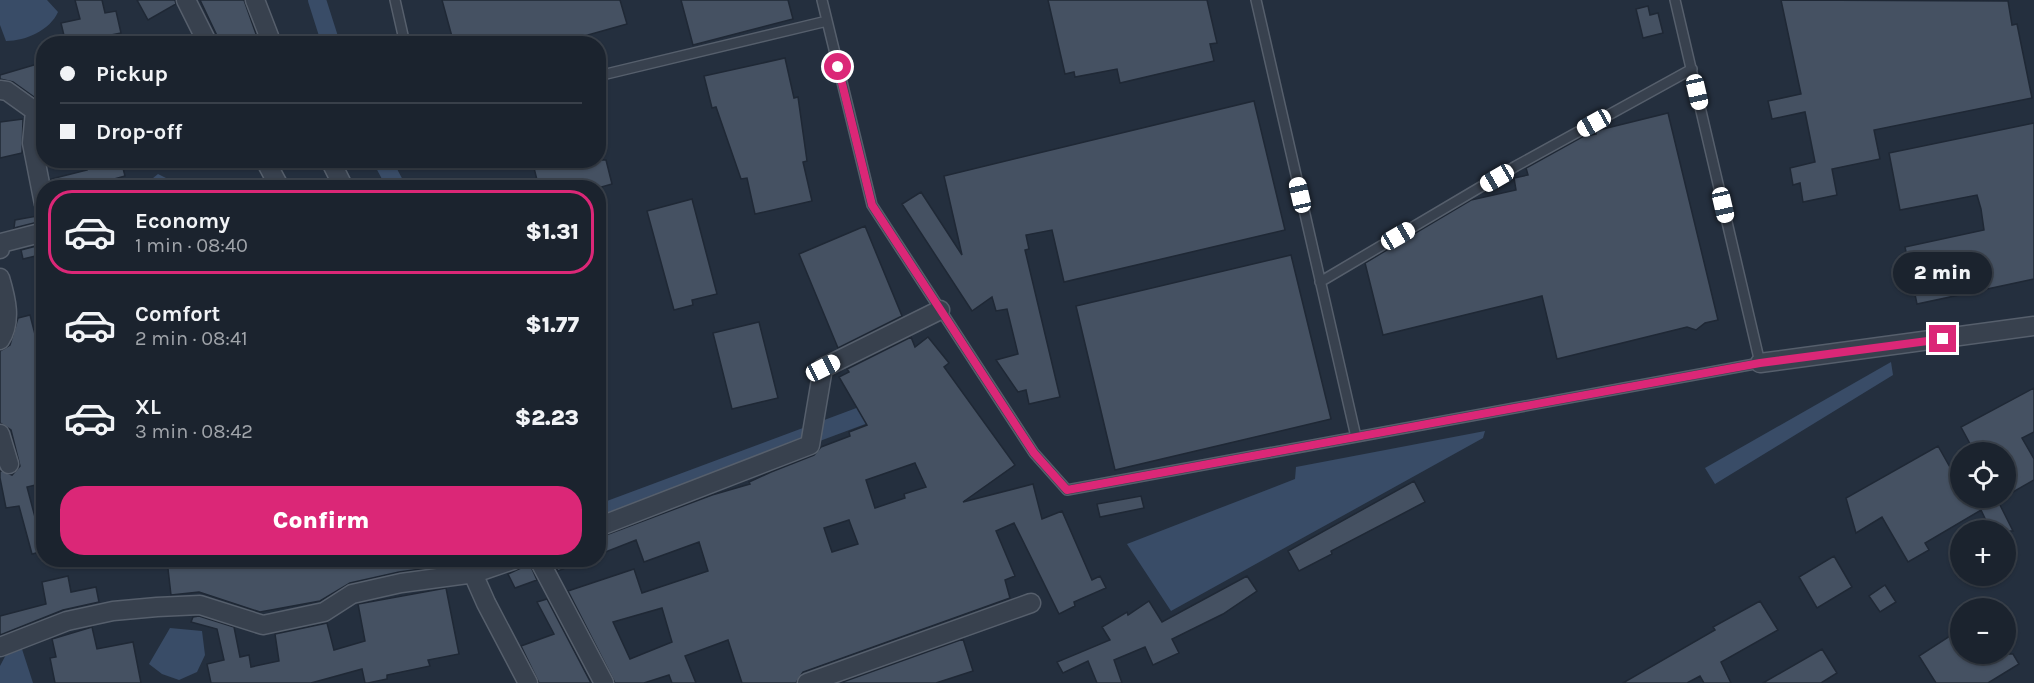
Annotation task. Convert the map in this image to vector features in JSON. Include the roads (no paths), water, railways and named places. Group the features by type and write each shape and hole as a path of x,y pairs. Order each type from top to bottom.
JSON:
{"street":[{"path":"186,0 204,36"},
{"path":"255,0 269,36"},
{"path":"0,90 7,91 36,107"},
{"path":"36,124 32,143 36,163"},
{"path":"0,249 1,243 36,234"},
{"path":"0,278 7,316 6,329 0,340"},
{"path":"606,524 810,445 823,368 940,310"},
{"path":"1760,363 2034,326"},
{"path":"0,434 9,464"},
{"path":"0,646 67,621 113,611 157,607 200,605 263,625 324,612 352,594 467,567"},
{"path":"471,567 486,603 528,683"},
{"path":"543,567 604,683"},
{"path":"807,683 1030,603"}],"lane":[{"path":"394,0 403,36"},
{"path":"822,0 872,205 1034,453 1067,490 1760,363 1675,0"},
{"path":"1256,0 1356,437"},
{"path":"606,74 827,21"},
{"path":"1320,282 1516,166 1692,69"}],"water":[{"path":"0,0 47,0 58,12 49,24 29,37 6,41 0,25"},
{"path":"158,174 170,180 151,180"},
{"path":"1891,362 1893,375 1715,484 1705,468"},
{"path":"1485,431 1483,438 1171,611 1127,544 1295,479 1296,467"},
{"path":"170,628 202,631 205,655 197,672 179,680 162,674 149,664"},
{"path":"21,646 33,683 0,683 0,666 10,647"}],"waterway":[{"path":"317,0 328,36"},
{"path":"386,168 393,180"},
{"path":"606,511 877,410"}]}
